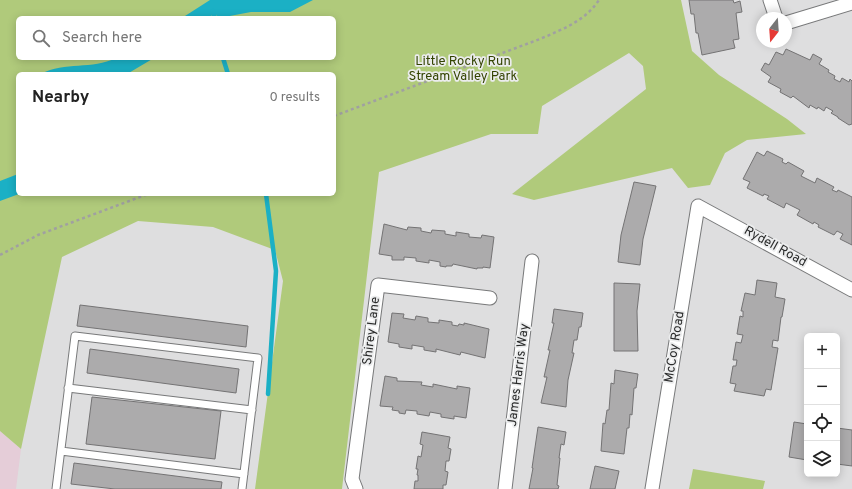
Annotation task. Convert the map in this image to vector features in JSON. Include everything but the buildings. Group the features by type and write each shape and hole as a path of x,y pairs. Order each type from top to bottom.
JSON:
{"street":[{"path":"770,0 774,12"},
{"path":"792,21 852,3"},
{"name":"Rydell Road","path":"698,206 852,290"},
{"name":"McCoy Road","path":"652,489 698,206"},
{"name":"James Harris Way","path":"506,489 532,262"},
{"name":"Shirey Lane","path":"356,489 352,479 378,285 490,298"}],"lane":[{"path":"56,489 75,336 258,358 242,489"},
{"path":"68,388 252,410"},
{"path":"61,451 244,474"}],"path":[{"path":"336,115 540,39 573,25 593,9 599,0"},
{"path":"0,256 38,235 143,196"}],"shaded area":[{"path":"0,431 21,449 16,489 0,489"}],"green space":[{"name":"Little Rocky Run Stream Valley Park","path":"0,0 681,0 692,51 719,75 787,119 806,134 747,140 725,153 710,185 688,188 672,168 534,200 512,194 646,89 643,66 629,53 542,106 538,134 491,134 379,172 342,489 255,489 283,281 275,250 213,227 138,221 62,257 21,449 0,431"},
{"path":"693,469 765,481 763,489 689,489"}],"water":[{"path":"210,0 313,0 290,12 251,12 230,16 217,16 213,11 212,16 185,16"},
{"path":"112,60 151,60 130,72 46,72 69,66 107,62"},
{"path":"16,175 16,195 0,201 0,181"}],"waterway":[{"path":"213,11 214,16"},
{"path":"224,60 227,72"},
{"path":"266,196 276,271 268,394"}]}
